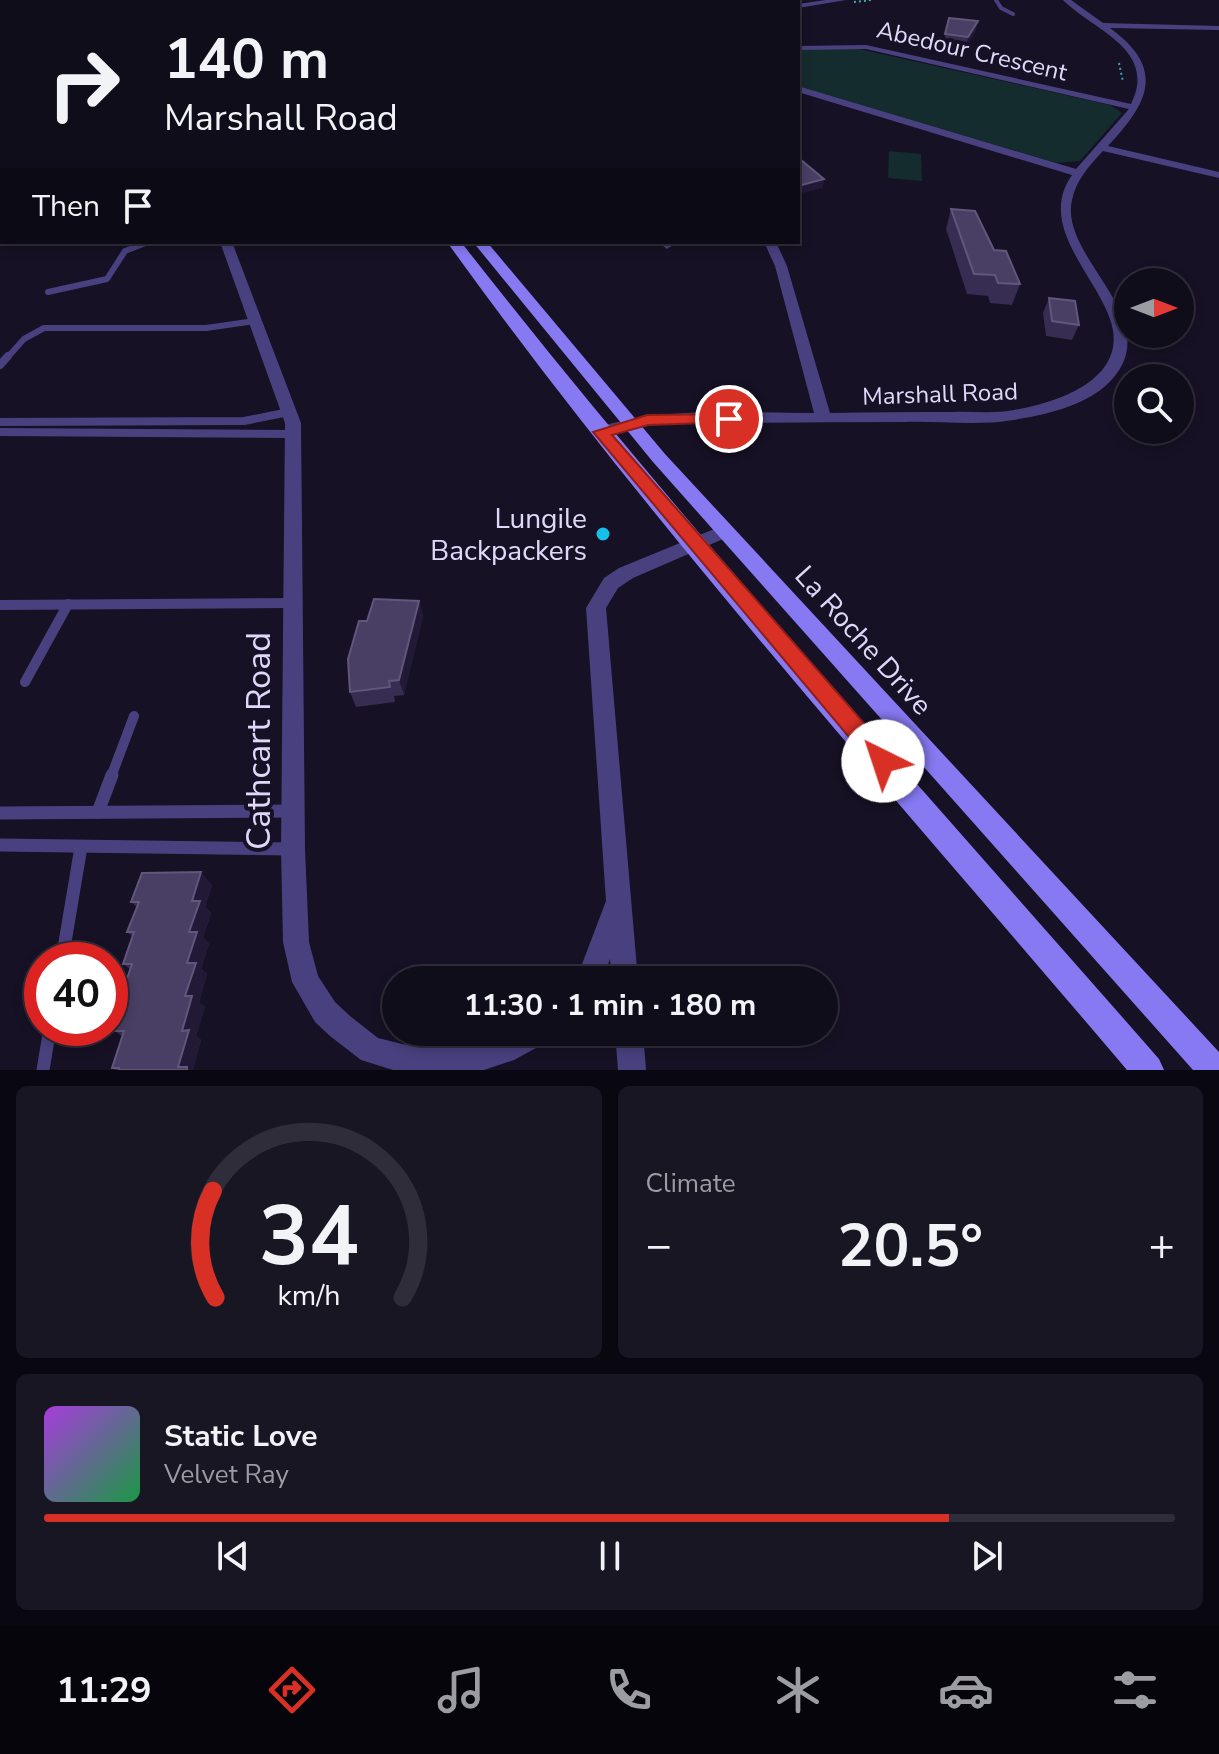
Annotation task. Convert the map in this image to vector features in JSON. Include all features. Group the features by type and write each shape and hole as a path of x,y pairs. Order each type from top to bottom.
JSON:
{"street":[{"path":"800,6 842,0"},
{"name":"Marshall Road","path":"601,432 629,423 667,419 1009,416 1063,403 1085,394 1102,380 1117,363 1122,351 1121,335 1118,321 1067,223 1065,202 1080,174 1135,108 1142,93 1141,69 1132,52 1067,0"},
{"path":"1101,25 1219,28"},
{"name":"Abedour Crescent","path":"800,48 866,47 1135,108"},
{"path":"800,90 1080,174"},
{"path":"1103,148 1219,175"},
{"name":"Cathcart Road","path":"227,244 291,423 293,849 296,942 306,982 325,1012 371,1050 430,1062 469,1060 511,1046"},
{"path":"456,244 601,432 693,543 1148,1070"},
{"name":"La Roche Drive","path":"482,244 629,423 724,531 1214,1070"},
{"path":"771,244 781,266 824,419"},
{"path":"624,966 596,608 611,583 724,531"},
{"path":"594,966 619,901"},
{"path":"630,1046 632,1070"}],"lane":[{"path":"996,0 1001,8 1013,14"},
{"path":"48,292 107,279 125,251 143,244"},
{"path":"0,365 24,339 44,328 206,328 255,321"},
{"path":"0,422 291,423"},
{"path":"0,432 291,423"},
{"path":"0,605 294,603"},
{"path":"25,682 68,604"},
{"path":"98,812 134,716"},
{"path":"0,813 293,811"},
{"path":"0,845 293,849"},
{"path":"65,942 81,847"},
{"path":"43,1070 47,1046"}],"green space":[{"path":"850,47 1110,105 1122,113 1080,161 1057,163 800,87 800,50"},
{"path":"889,151 921,154 922,181 888,178"}],"building":[{"path":"949,18 978,21 968,37 945,34"},
{"path":"800,160 801,160 824,179 800,185"},
{"path":"951,209 975,211 994,250 1006,251 1020,284 998,283 995,275 974,274"},
{"path":"1049,298 1075,301 1079,325 1052,321"},
{"path":"374,599 419,601 399,680 389,681 390,687 350,692 348,659 359,621 367,621"},
{"path":"201,872 192,901 200,901 189,932 197,932 187,963 196,963 185,996 192,996 182,1031 189,1030 178,1067 187,1067 187,1070 112,1068 119,1046 128,1046 128,976 132,964 128,964 128,949 134,932 127,932 139,902 131,902 142,873"}],"place":[{"name":"Lungile Backpackers","path":"603,534"}],"route":[{"path":"729,419 647,420 601,432 883,761"}]}
